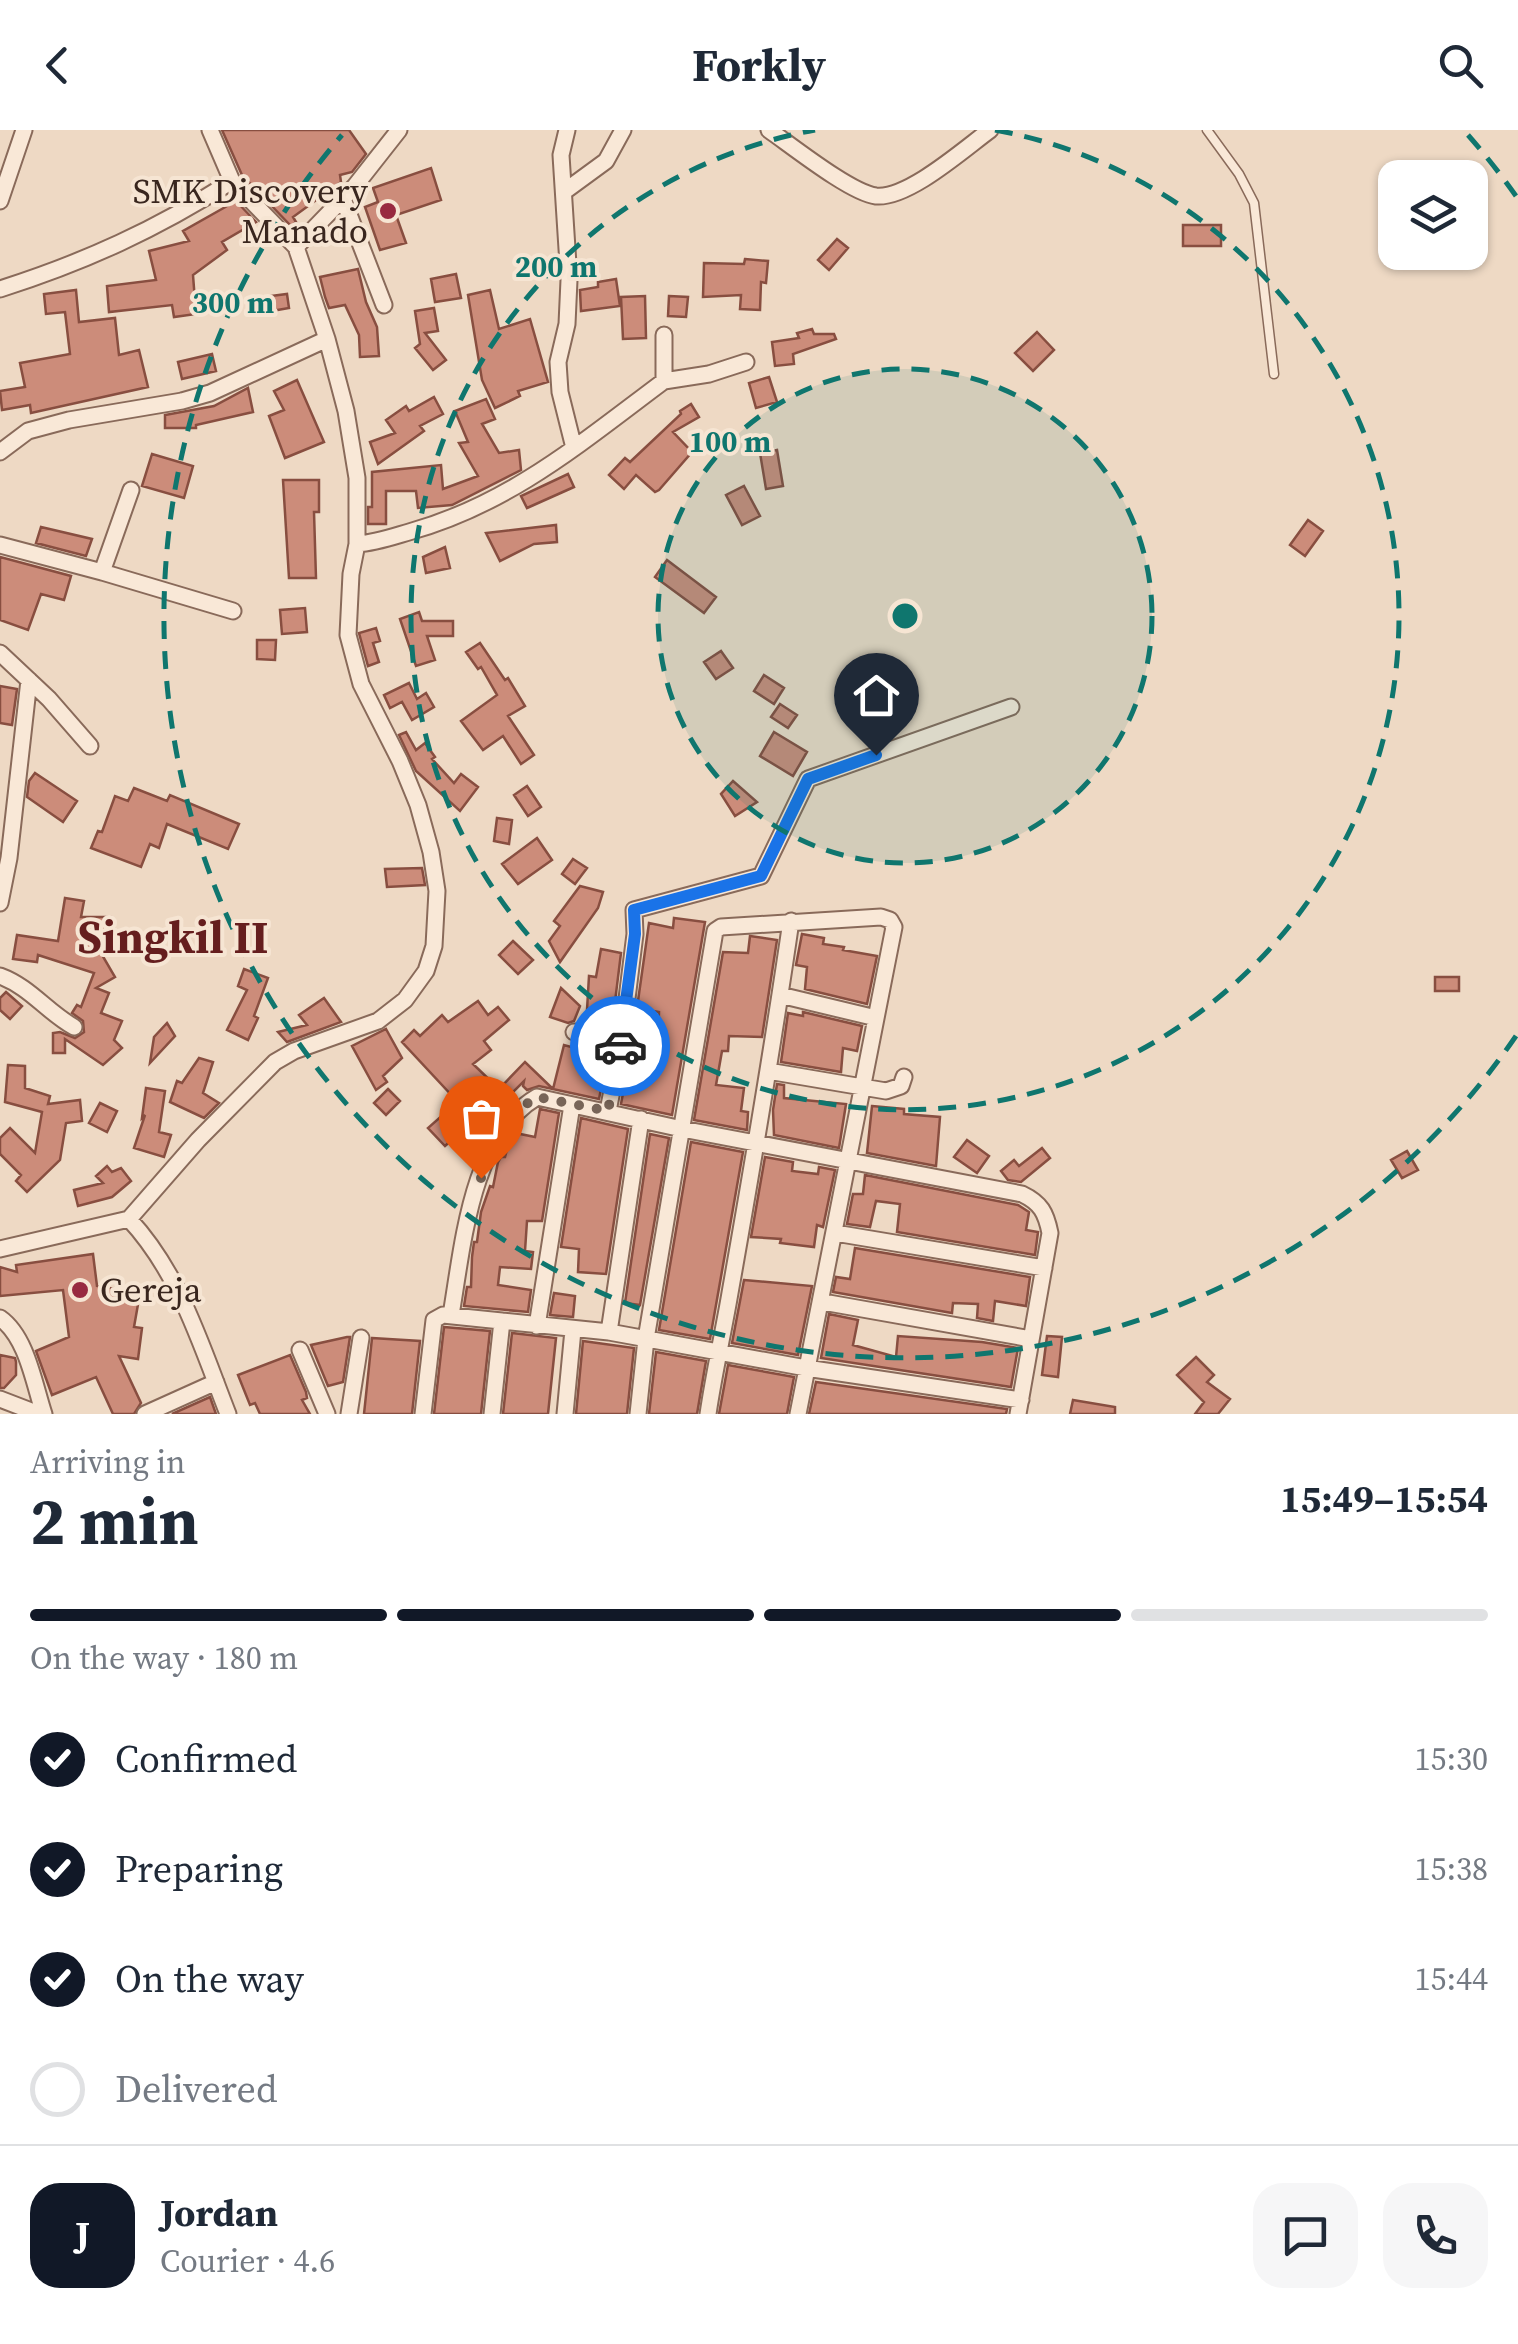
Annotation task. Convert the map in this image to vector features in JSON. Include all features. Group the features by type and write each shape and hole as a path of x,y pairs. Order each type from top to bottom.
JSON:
{"street":[{"path":"0,201 24,130"},
{"path":"0,1249 129,1218 275,1062 294,1051 378,1020 405,1000 426,971 437,924 432,852 412,790 361,684 348,635 357,544 357,478 346,411 327,339 296,246 232,180 210,130"},
{"path":"296,246 343,199 399,130"},
{"path":"567,130 562,154 569,280 558,362 560,392 574,448"},
{"path":"565,191 606,160 624,130"},
{"path":"769,130 872,196 907,188 990,130"},
{"path":"0,290 122,244 174,218 232,180"},
{"path":"343,199 384,305"},
{"path":"664,335 664,381"},
{"path":"0,452 17,437 45,426 182,402 210,393 327,339"},
{"path":"357,544 430,526 478,508 532,479 664,381 709,374 746,362"},
{"path":"102,572 131,490"},
{"path":"0,545 233,611"},
{"path":"0,652 90,746"},
{"path":"0,903 29,680"},
{"path":"608,1111 622,1039 635,934 634,910 761,876 808,779 1011,706"},
{"path":"638,1414 646,1339 715,931 720,927 881,916 894,927 798,1414"},
{"path":"708,1414 790,921"},
{"path":"0,976 26,987 74,1027"},
{"path":"780,995 876,1018"},
{"path":"574,1032 622,1039"},
{"path":"768,1071 862,1088 896,1089 904,1077"},
{"path":"424,1414 434,1320 451,1315 610,1332 1020,1407 1050,1232 1037,1202 1022,1194 537,1097 508,1120 488,1152 466,1231 451,1315"},
{"path":"537,1326 572,1105"},
{"path":"610,1332 642,1120"},
{"path":"129,1218 165,1266 189,1312 228,1414"},
{"path":"834,1233 1044,1268"},
{"path":"822,1302 1031,1339"},
{"path":"0,1318 10,1325 21,1347 42,1414"},
{"path":"492,1414 502,1321"},
{"path":"565,1414 573,1330"},
{"path":"348,1414 361,1338"},
{"path":"300,1350 328,1414"},
{"path":"146,1414 216,1382"},
{"path":"0,1399 42,1414"}],"lane":[{"path":"1207,130 1239,174 1254,204 1274,374"}],"building":[{"path":"222,130 349,130 366,154 352,172 340,175 341,182 293,217 296,222 291,226 242,175"},
{"name":"SMK Discovery Manado","path":"431,168 441,200 396,215 406,243 380,250 365,207 378,202 373,188"},
{"path":"236,201 256,222 222,242 227,250 193,275 196,314 174,317 172,305 109,312 107,286 156,280 149,251 189,241 183,231"},
{"path":"1183,225 1221,225 1221,246 1183,246"},
{"path":"837,239 848,248 829,270 818,260"},
{"path":"745,259 768,261 766,283 761,282 760,310 740,309 741,295 703,297 704,263 744,264"},
{"path":"358,269 377,327 379,356 360,357 359,335 345,305 329,308 320,277"},
{"path":"456,274 461,298 435,302 431,279"},
{"path":"616,279 620,306 581,311 580,290"},
{"path":"76,290 79,322 115,318 119,355 139,350 148,387 31,413 30,405 2,410 0,391 25,387 20,363 70,354 65,312 46,314 44,294"},
{"path":"490,290 499,329 530,319 548,382 518,391 520,396 495,408 482,380 468,295"},
{"path":"287,294 289,308 266,312 263,297"},
{"path":"645,296 646,338 623,339 621,297"},
{"path":"669,296 688,297 686,317 668,316"},
{"path":"434,308 438,331 425,333 446,360 433,370 415,348 420,344 415,311"},
{"path":"812,329 814,334 834,334 836,339 793,354 794,364 775,366 772,342 799,338 797,333"},
{"path":"1037,332 1054,350 1033,371 1015,353"},
{"path":"212,354 216,371 182,379 178,362"},
{"path":"769,377 777,402 756,408 749,383"},
{"path":"297,380 324,442 285,458 269,416 284,410 274,391"},
{"path":"248,388 253,412 196,428 165,428 165,415 214,406"},
{"path":"434,397 443,414 420,426 424,431 378,464 370,442 395,433 386,420 406,406 409,411"},
{"path":"486,399 495,419 482,424 499,453 519,450 521,470 452,505 418,508 416,491 386,491 386,524 368,524 372,472 441,465 443,489 478,476 459,443 468,442 455,411"},
{"path":"691,404 699,417 673,432 692,452 659,490 655,492 636,475 624,489 609,475 625,458 630,462"},
{"path":"777,450 783,486 766,489 760,453"},
{"path":"152,454 193,466 184,498 142,486"},
{"path":"568,474 574,487 527,508 521,496"},
{"path":"283,480 319,480 319,512 314,512 316,578 289,578"},
{"path":"744,486 760,516 742,525 726,495"},
{"path":"1308,520 1323,531 1305,556 1290,545"},
{"path":"556,525 557,542 534,544 500,561 486,533"},
{"path":"41,527 92,539 86,556 36,543"},
{"path":"445,547 450,568 426,573 423,557"},
{"path":"0,557 71,576 64,600 41,594 28,630 0,620"},
{"path":"667,560 716,597 704,613 655,577"},
{"path":"305,608 307,632 282,634 280,610"},
{"path":"419,612 422,621 453,621 453,636 427,636 435,660 416,666 400,619"},
{"path":"376,628 380,641 373,643 379,662 368,666 359,633"},
{"path":"257,640 276,640 275,660 257,659"},
{"path":"480,643 525,706 508,716 534,755 521,764 503,736 483,750 461,721 497,695 481,667 478,669 466,652"},
{"path":"721,651 733,668 716,679 704,662"},
{"path":"764,675 784,688 774,704 754,691"},
{"path":"409,683 417,699 426,693 434,707 412,720 402,702 390,708 384,695"},
{"path":"0,686 17,689 12,725 0,723"},
{"path":"780,704 797,715 788,728 771,717"},
{"path":"406,732 416,750 425,743 435,757 432,759 454,783 461,774 478,787 460,811 416,771 399,735"},
{"path":"774,732 807,752 793,776 760,756"},
{"path":"35,773 77,801 63,822 27,797 29,781"},
{"path":"733,781 757,802 735,816 721,794"},
{"path":"527,786 541,807 528,816 514,795"},
{"path":"134,788 167,801 170,795 239,824 228,849 167,824 159,848 150,844 141,867 91,848 98,831 102,832 115,796 128,801"},
{"path":"497,818 512,820 509,844 494,841"},
{"path":"537,838 552,860 518,884 502,864"},
{"path":"573,859 587,868 575,884 562,874"},
{"path":"422,868 425,885 387,887 385,869"},
{"path":"580,886 603,892 598,908 560,962 549,941 560,926 554,921"},
{"path":"65,898 84,901 81,917 111,917 111,936 91,936 115,977 96,988 109,993 101,1013 122,1021 114,1040 122,1048 103,1065 65,1039 65,1053 53,1053 53,1033 75,1038 84,1032 83,1021 72,1013 77,1005 81,1007 94,973 38,955 37,962 13,959 17,935 58,941"},
{"path":"674,918 705,922 672,1115 621,1104 634,1035 658,1042 659,1012 637,1008 649,923 673,928"},
{"path":"802,934 824,938 823,944 844,947 843,950 877,956 867,1004 805,989 807,967 796,965"},
{"path":"750,936 777,940 762,1037 729,1036 716,1085 744,1088 741,1111 748,1112 747,1130 694,1120 723,952 748,953"},
{"path":"513,941 533,960 518,974 499,955"},
{"path":"601,949 621,953 612,1026 605,1025 607,1016 587,1010 589,976 596,977"},
{"path":"244,969 268,978 248,1040 227,1030 247,990 238,986"},
{"path":"1435,977 1459,977 1459,991 1435,991"},
{"path":"561,988 580,1006 574,1021 568,1023 550,1017"},
{"path":"6,992 22,1006 10,1019 0,1010 0,998"},
{"path":"324,998 341,1022 287,1042 278,1032 307,1025 299,1015"},
{"path":"478,1001 488,1015 498,1007 509,1020 484,1041 491,1050 473,1064 499,1089 525,1062 553,1089 564,1045 593,1053 594,1048 609,1048 599,1099 539,1086 527,1090 524,1081 478,1127 470,1124 445,1146 428,1128 453,1106 450,1104 455,1099 402,1042 414,1030 420,1036 442,1015 448,1022"},
{"path":"803,1012 862,1026 857,1051 843,1048 841,1072 781,1062 788,1013 803,1016"},
{"path":"167,1023 175,1036 150,1063 154,1037"},
{"path":"386,1029 402,1058 383,1076 387,1082 376,1090 352,1046"},
{"path":"199,1058 213,1062 203,1093 219,1103 204,1118 170,1102 177,1081 182,1083"},
{"path":"8,1065 25,1066 25,1088 50,1096 48,1104 80,1100 82,1121 66,1123 60,1160 27,1192 16,1181 21,1175 0,1154 0,1138 10,1128 35,1153 42,1112 5,1102"},
{"path":"777,1084 784,1085 784,1098 846,1104 839,1148 774,1135"},
{"path":"146,1088 165,1091 159,1132 171,1135 164,1157 134,1148 145,1115 142,1118"},
{"path":"388,1089 400,1101 386,1115 374,1103"},
{"path":"100,1103 117,1111 107,1132 89,1123"},
{"path":"872,1106 940,1117 936,1166 867,1153"},
{"path":"540,1109 559,1113 542,1221 527,1221 525,1251 533,1252 531,1269 500,1267 498,1285 531,1290 528,1312 464,1306 467,1287 471,1287 481,1212 490,1186 493,1187 498,1162 505,1157 515,1133 535,1137"},
{"path":"581,1118 628,1129 606,1274 578,1272 579,1249 561,1247"},
{"path":"650,1134 669,1138 640,1305 625,1303"},
{"path":"967,1140 989,1156 977,1173 954,1157"},
{"path":"691,1142 743,1152 710,1339 659,1330"},
{"path":"1042,1148 1050,1158 1021,1182 1008,1180 1001,1171 1014,1160 1019,1166"},
{"path":"1407,1151 1418,1170 1402,1178 1391,1160"},
{"path":"765,1157 793,1162 792,1171 818,1174 819,1167 835,1170 823,1227 817,1225 814,1247 751,1237"},
{"path":"107,1166 112,1172 121,1168 131,1181 112,1197 78,1206 74,1190 103,1183 96,1176"},
{"path":"865,1175 1018,1205 1029,1212 1026,1230 1038,1232 1035,1255 897,1232 900,1204 876,1201 870,1227 847,1224 853,1194 863,1194"},
{"path":"855,1248 1030,1277 1026,1306 995,1301 993,1321 977,1318 978,1304 953,1303 952,1313 833,1292 836,1277 850,1279"},
{"path":"93,1254 97,1286 140,1293 134,1327 142,1328 138,1359 119,1356 141,1403 134,1414 113,1414 96,1377 52,1395 36,1351 69,1337 63,1290 0,1296 0,1267 17,1272 16,1265"},
{"path":"744,1280 812,1286 798,1355 732,1343"},
{"path":"554,1293 575,1296 573,1317 550,1315"},
{"path":"829,1314 858,1320 853,1345 896,1357 898,1336 1018,1348 1011,1387 821,1358"},
{"path":"444,1327 490,1331 481,1414 434,1414"},
{"path":"512,1333 556,1338 548,1414 503,1414"},
{"path":"1047,1336 1062,1337 1058,1377 1042,1375"},
{"path":"350,1337 343,1382 328,1386 311,1345"},
{"path":"372,1338 420,1341 412,1414 364,1414"},
{"path":"583,1341 634,1348 627,1414 576,1414"},
{"path":"656,1352 706,1361 697,1414 649,1414"},
{"path":"0,1355 15,1358 16,1362 16,1375 4,1388 0,1388"},
{"path":"290,1355 306,1392 307,1398 302,1400 310,1414 260,1414 255,1403 250,1405 238,1375"},
{"path":"1196,1357 1214,1375 1207,1382 1230,1399 1218,1414 1195,1414 1204,1402 1177,1375"},
{"path":"728,1365 794,1377 787,1414 719,1414"},
{"path":"816,1382 1007,1409 1006,1414 809,1414"},
{"path":"210,1397 216,1414 172,1414"},
{"path":"1073,1400 1115,1407 1115,1414 1070,1414"}],"way so far":[{"path":"481,1178 488,1152 508,1120 537,1097 608,1111 620,1046"}],"place":[{"name":"SMK Discovery Manado","path":"388,211"},
{"name":"Gereja","path":"80,1290"}],"district":[{"name":"Singkil II","path":"173,937"}],"route":[{"path":"620,1046 630,984 634,910 761,876 808,779 876,755"}]}
